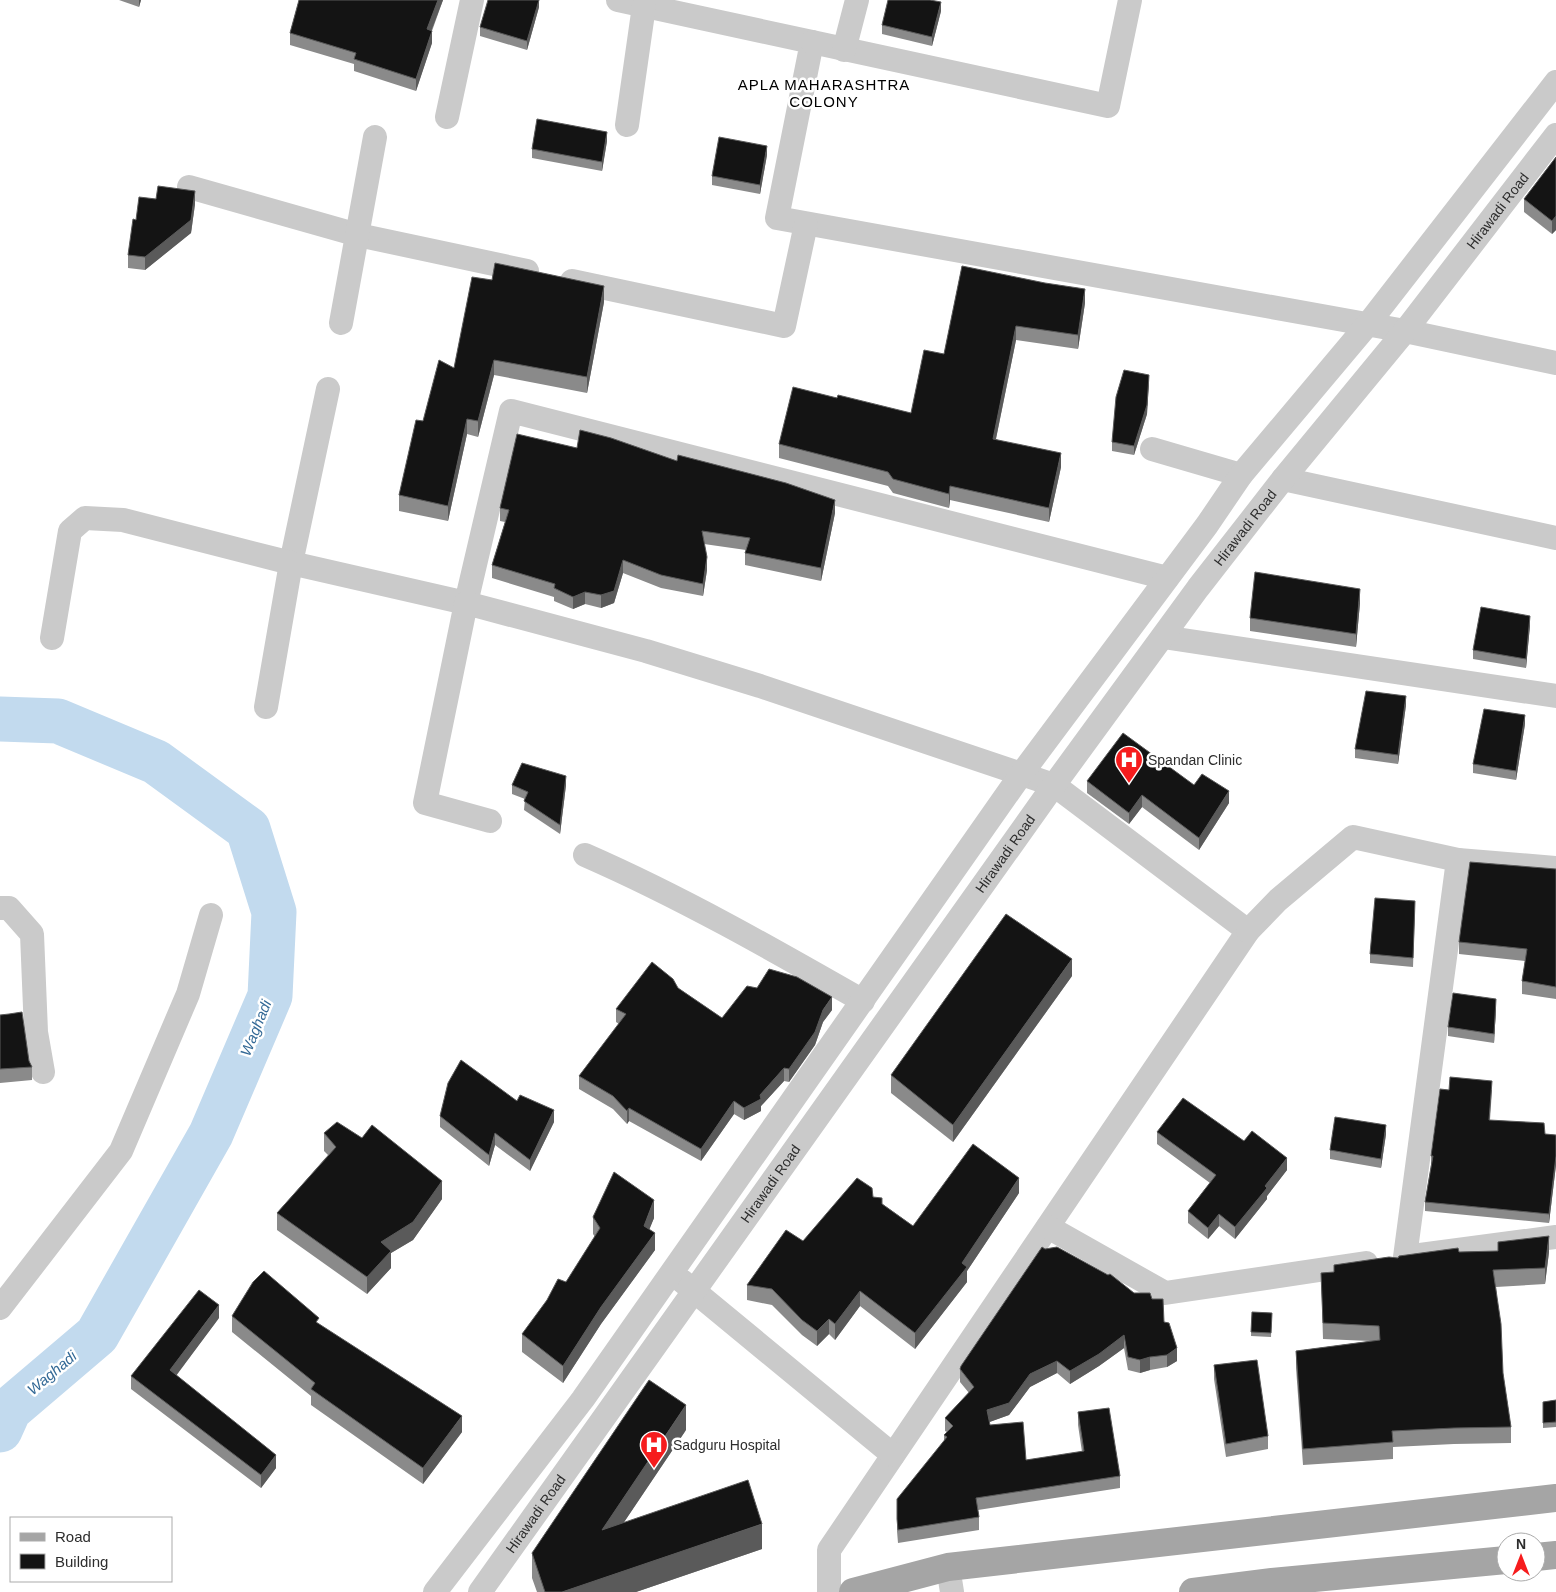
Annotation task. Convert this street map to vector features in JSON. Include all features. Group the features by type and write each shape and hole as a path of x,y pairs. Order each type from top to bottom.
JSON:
{"main road":[{"path":"853,1592 1556,1498"},
{"path":"1193,1592 1272,1582 1496,1561"}],"street":[{"path":"447,117 472,0"},
{"path":"618,0 1108,106 1130,0"},
{"path":"844,50 857,0"},
{"path":"627,125 644,6"},
{"path":"812,42 777,218 1368,324 1556,362"},
{"path":"436,1592 583,1398 1022,773 1207,525 1241,475 1368,324 1556,82"},
{"name":"Hirawadi Road","path":"480,1592 1054,784 1198,588 1283,479 1405,331 1556,135"},
{"path":"341,323 375,137"},
{"path":"189,187 358,235 784,326 806,224"},
{"path":"266,707 292,563 328,389"},
{"path":"490,821 425,803 466,603 511,411 1167,578"},
{"path":"1152,449 1241,475"},
{"path":"1283,479 1556,538"},
{"path":"52,638 70,531 85,518 123,520 292,563 466,603 674,660 760,686 1054,784 1248,931"},
{"path":"1163,637 1556,696"},
{"path":"829,1592 829,1550 1248,931 1278,900 1353,837 1458,860 1556,868"},
{"path":"585,855 753,938 863,1001"},
{"path":"1405,1257 1458,860"},
{"path":"0,908 9,908 32,934 36,1032 43,1072"},
{"path":"0,1308 121,1151 188,994 211,915"},
{"path":"1048,1227 1165,1293 1405,1257 1556,1237"},
{"path":"671,1273 893,1455"}],"building":[{"path":"299,0 438,0 427,29 432,31 416,79 354,59 356,53 290,33"},
{"path":"488,0 539,0 527,41 480,27"},
{"path":"888,0 930,0 941,2 932,37 882,25"},
{"path":"537,119 607,132 602,162 532,149"},
{"path":"719,137 767,146 760,185 712,176"},
{"path":"1556,157 1556,216 1552,221 1524,199"},
{"path":"158,186 195,191 191,220 145,257 128,255 133,219 136,220 139,197 156,199"},
{"path":"495,263 604,286 587,377 494,360 478,421 467,419 448,506 399,495 416,420 423,421 439,360 454,368 472,277 492,280"},
{"path":"962,266 1085,289 1078,335 1016,326 993,439 1061,453 1049,508 950,486 949,494 893,479 888,472 779,444 793,387 837,398 838,395 911,413 924,350 944,354"},
{"path":"1124,370 1149,375 1147,405 1134,446 1112,442 1116,397"},
{"path":"580,430 611,438 677,461 678,455 786,483 835,500 821,568 745,553 750,538 702,531 707,557 703,584 661,575 623,560 614,591 601,595 585,592 573,597 554,588 555,584 492,565 509,510 500,508 517,434 577,448"},
{"path":"1255,572 1360,589 1356,634 1250,618"},
{"path":"1481,607 1530,616 1526,659 1473,650"},
{"path":"1366,691 1406,696 1398,755 1355,749"},
{"path":"1484,709 1525,715 1516,771 1473,764"},
{"path":"1123,733 1194,785 1202,774 1229,791 1199,838 1142,795 1129,813 1087,781"},
{"path":"522,763 566,776 560,825 524,801 528,792 512,785"},
{"path":"1470,862 1556,869 1556,987 1522,981 1527,949 1459,942"},
{"path":"1375,898 1415,901 1413,958 1370,954"},
{"path":"1006,914 1072,959 953,1125 891,1075"},
{"path":"652,962 673,979 678,988 722,1018 747,986 757,988 769,969 797,977 832,997 823,1010 815,1032 789,1069 784,1068 760,1095 761,1099 744,1108 734,1101 701,1149 629,1108 627,1111 613,1096 579,1076 626,1014 616,1009"},
{"path":"1453,993 1496,999 1494,1034 1448,1027"},
{"path":"22,1012 29,1061 32,1067 0,1069 0,1015"},
{"path":"461,1060 517,1101 520,1095 554,1110 530,1160 495,1133 489,1155 440,1116 448,1083"},
{"path":"1450,1077 1492,1081 1489,1120 1544,1123 1545,1134 1556,1135 1556,1156 1549,1214 1425,1202 1433,1156 1431,1156 1440,1089 1449,1090"},
{"path":"1183,1098 1244,1141 1252,1131 1287,1158 1265,1186 1267,1188 1235,1227 1219,1214 1208,1228 1188,1211 1216,1175 1157,1132"},
{"path":"1335,1117 1386,1125 1381,1159 1330,1150"},
{"path":"337,1122 362,1138 372,1125 442,1181 413,1222 381,1242 391,1251 367,1277 277,1213 336,1147 324,1133"},
{"path":"973,1144 1019,1178 962,1263 967,1267 915,1333 860,1291 835,1324 829,1319 817,1331 802,1320 772,1289 747,1285 786,1230 803,1241 857,1178 872,1188 873,1197 882,1198 882,1204 913,1226"},
{"path":"614,1172 654,1200 644,1226 655,1233 601,1307 563,1366 522,1334 547,1300 558,1279 566,1282 600,1228 593,1217"},
{"path":"1549,1236 1545,1268 1493,1270 1501,1324 1503,1373 1511,1427 1392,1431 1393,1442 1303,1449 1296,1351 1380,1340 1379,1326 1323,1323 1321,1273 1334,1272 1334,1265 1389,1257 1398,1258 1399,1256 1458,1248 1459,1252 1498,1251 1498,1242"},
{"path":"1042,1247 1045,1249 1057,1247 1108,1275 1110,1274 1134,1293 1150,1293 1152,1299 1163,1299 1164,1322 1169,1323 1177,1348 1167,1355 1140,1360 1128,1357 1124,1335 1099,1354 1070,1371 1057,1361 1030,1374 1009,1403 987,1410 990,1425 1023,1422 1026,1460 1084,1451 1078,1412 1109,1408 1120,1476 976,1498 979,1517 898,1530 897,1499 947,1437 944,1435 953,1426 945,1418 974,1387 960,1369 961,1366"},
{"path":"264,1271 319,1318 316,1322 462,1416 423,1468 311,1389 315,1383 232,1316 253,1282"},
{"path":"199,1290 219,1305 170,1370 276,1455 261,1475 131,1376"},
{"path":"1252,1312 1272,1313 1271,1333 1251,1332"},
{"path":"1257,1360 1268,1436 1226,1444 1214,1365"},
{"path":"649,1380 686,1405 602,1530 748,1480 762,1524 562,1592 545,1592 532,1553"},
{"path":"1556,1400 1556,1422 1543,1423 1543,1402"}],"waterway":[{"name":"Waghadi","path":"0,719 58,721 156,762 248,829 274,912 270,996 211,1134 97,1335 9,1410 0,1430"}],"place":[{"name":"Spandan Clinic","path":"1129,784"},
{"name":"Sadguru Hospital","path":"654,1469"}],"district":[{"name":"APLA MAHARASHTRA COLONY","path":"824,94"}]}
